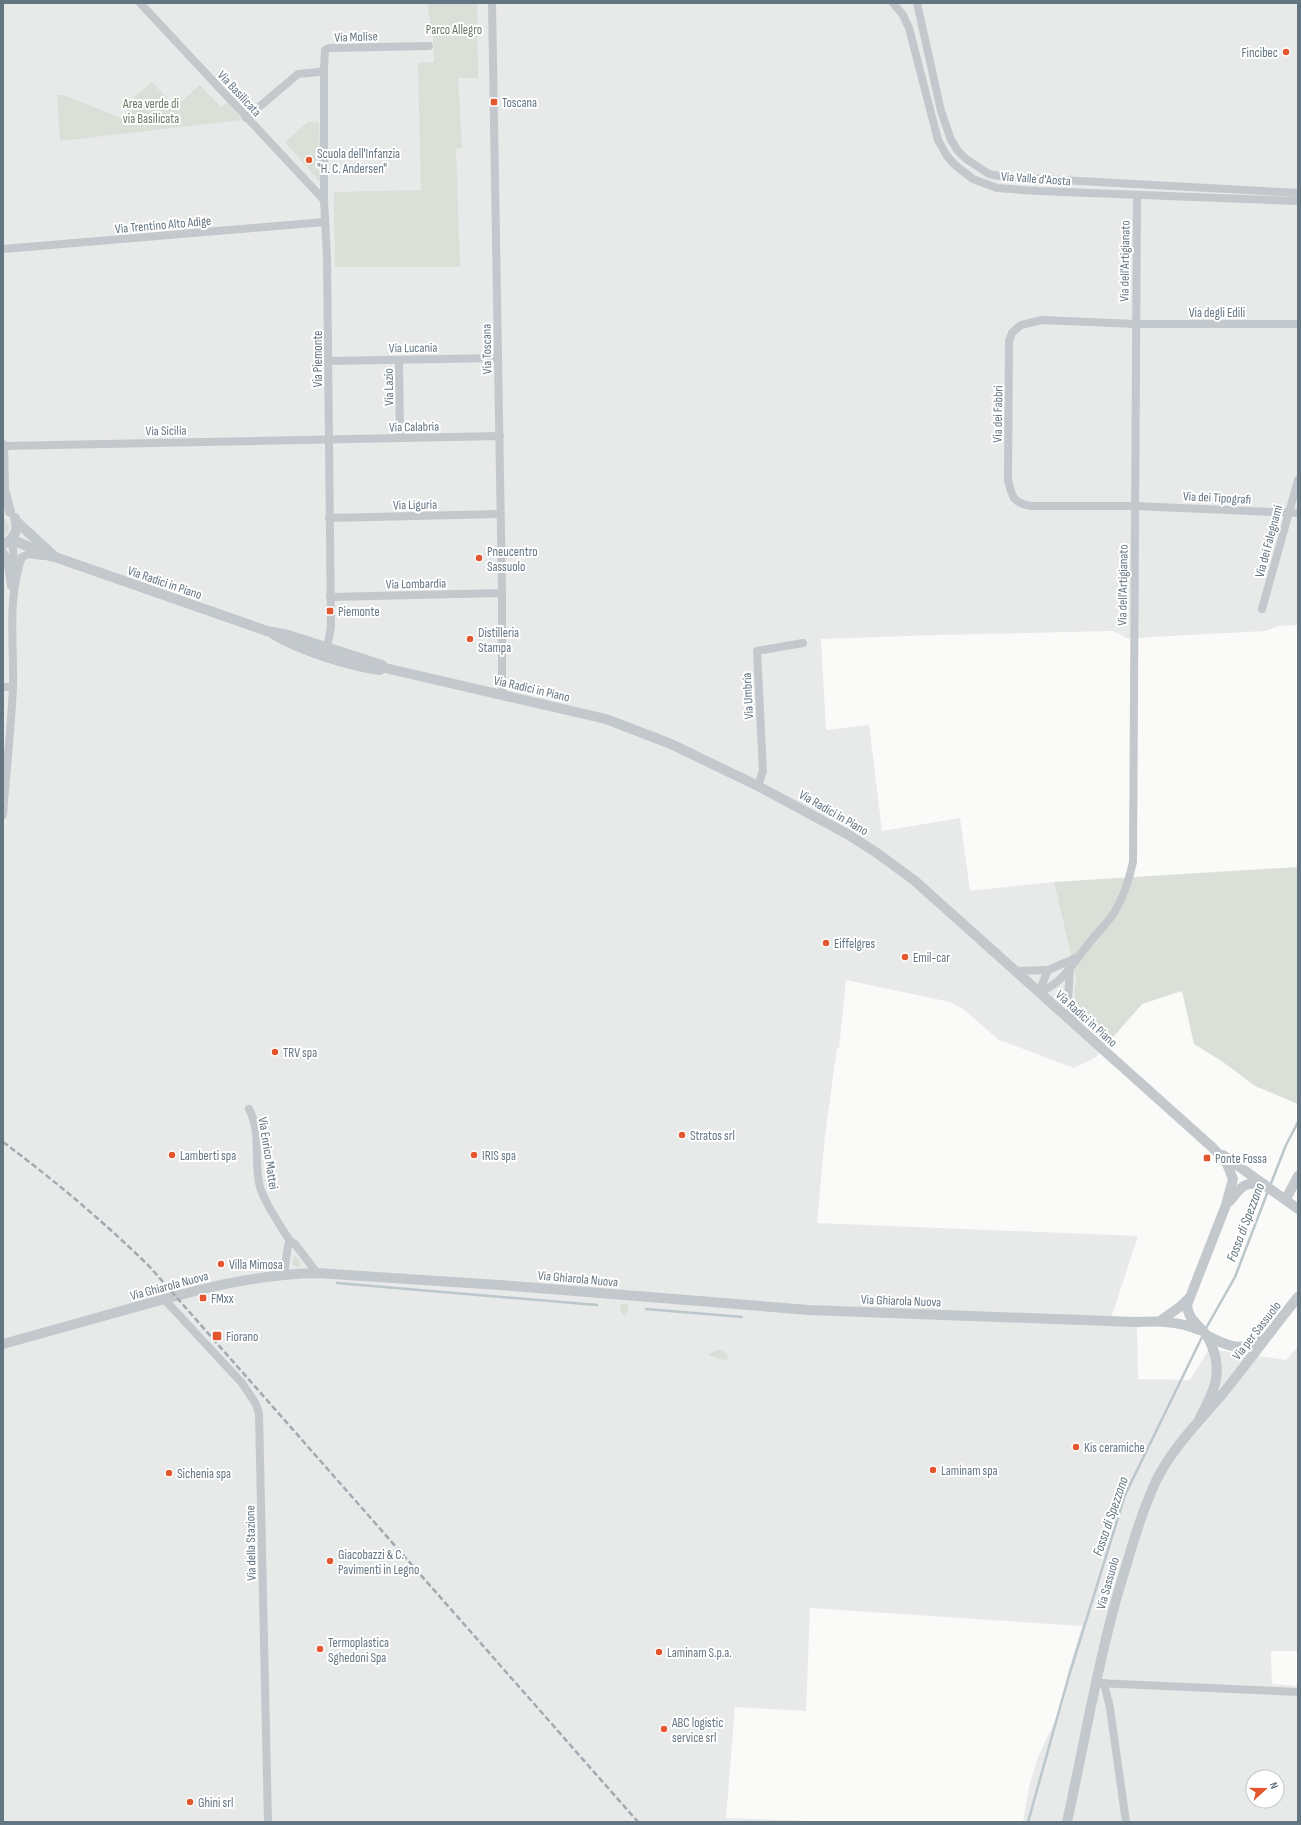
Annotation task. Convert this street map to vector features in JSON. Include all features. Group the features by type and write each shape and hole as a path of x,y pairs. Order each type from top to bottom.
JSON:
{"street":[{"name":"Via Basilicata","path":"140,3 324,200"},
{"name":"Via Toscana","path":"492,3 500,436 502,694"},
{"name":"Via Valle d'Aosta","path":"893,3 903,15 910,28 938,140 955,165 973,180 997,188 1137,196 1298,201"},
{"name":"Via Valle d'Aosta","path":"918,3 946,130 958,151 966,159 989,174 1005,177 1298,193"},
{"name":"Via Molise","path":"324,69 326,50 329,48 429,46"},
{"path":"246,118 298,74 320,72 324,69"},
{"name":"Via Piemonte","path":"324,69 324,200 327,257 329,361 330,627 327,648"},
{"name":"Via dell'Artigianato","path":"1039,992 1051,987 1070,968 1076,958 1114,914 1127,886 1132,862 1137,196"},
{"name":"Via Trentino Alto Adige","path":"3,249 325,222"},
{"name":"Via dei Fabbri","path":"1135,324 1042,320 1021,325 1012,333 1009,341 1008,480 1011,496 1021,504 1032,506 1135,506"},
{"name":"Via degli Edili","path":"1135,324 1298,324"},
{"name":"Via Lucania","path":"329,361 498,358"},
{"name":"Via Lazio","path":"399,360 400,438"},
{"name":"Via Calabria","path":"329,439 500,436"},
{"name":"Via Sicilia","path":"3,445 329,439"},
{"path":"3,445 4,489 10,514 17,529 8,541"},
{"name":"Via dei Falegnami","path":"1262,609 1298,480"},
{"name":"Via dei Tipografi","path":"1135,506 1298,513"},
{"path":"10,514 51,557"},
{"name":"Via Liguria","path":"329,518 500,514"},
{"path":"8,541 33,548 51,557"},
{"path":"8,541 14,548 14,567 16,574"},
{"path":"3,552 7,558 13,593"},
{"path":"3,815 13,687 13,593 16,574 22,556 30,554 51,557"},
{"name":"Via Radici in Piano","path":"51,557 267,631"},
{"name":"Via Lombardia","path":"330,596 502,593"},
{"path":"267,631 291,644 347,663 366,668 382,670 385,668"},
{"path":"267,631 288,635 382,665 385,668"},
{"path":"291,644 297,642 320,650 327,648"},
{"name":"Via Umbria","path":"758,786 763,771 757,651 803,643"},
{"path":"327,648 329,653 344,658 347,663"},
{"name":"Via Radici in Piano","path":"385,668 606,719 671,744 758,786 829,823 877,853 915,881 1218,1152"},
{"path":"3,687 13,687"},
{"name":"Via dell'Artigianato","path":"1015,971 1048,970 1076,958"},
{"name":"Via dell'Artigianato","path":"1070,968 1068,999 1074,1024"},
{"path":"1039,992 1048,970"},
{"name":"Via Enrico Mattei","path":"250,1109 255,1120 260,1188 290,1241 295,1244 316,1274"},
{"path":"1218,1152 1298,1209"},
{"path":"1191,1324 1188,1312 1188,1299 1226,1205 1233,1175 1228,1164 1218,1152"},
{"path":"1286,1199 1298,1176"},
{"path":"1226,1205 1242,1186 1248,1183 1259,1182"},
{"path":"284,1274 290,1241"},
{"name":"Via Ghiarola Nuova","path":"3,1344 164,1299 235,1281 284,1274 316,1274 513,1286 809,1310 1129,1322 1160,1321 1191,1324 1209,1338 1232,1347 1253,1345 1264,1338"},
{"name":"Via per Sassuolo","path":"1234,1379 1259,1348 1264,1338 1298,1297"},
{"name":"Via della Stazione","path":"164,1299 242,1384 256,1404 259,1414 268,1822"},
{"path":"1160,1321 1188,1299"},
{"path":"1200,1418 1211,1396 1218,1374 1217,1359 1209,1338"},
{"name":"Via Sassuolo","path":"1067,1822 1100,1683 1110,1619 1146,1506 1156,1481 1181,1441 1234,1379"},
{"path":"1126,1822 1111,1715 1100,1683 1298,1692"}],"shaded area":[{"path":"3,3 1298,3 1298,625 1279,626 1265,631 1129,639 1113,631 821,639 826,730 869,725 882,831 960,818 970,891 1054,882 1076,977 1074,994 1082,1020 1108,1043 1095,1058 1074,1068 999,1040 963,1009 950,1002 846,980 839,1048 837,1048 825,1135 817,1223 1138,1236 1110,1321 1137,1323 1138,1379 1190,1380 1209,1349 1286,1360 1298,1347 1298,1651 1271,1651 1272,1684 1298,1686 1298,1822 1023,1822 1029,1787 1038,1757 1063,1704 1068,1672 1082,1626 810,1608 806,1711 735,1707 726,1818 841,1822 3,1822"}],"green space":[{"name":"Parco Allegro","path":"427,3 477,3 478,78 458,78 462,148 456,149 460,267 335,267 334,192 421,190 418,63 434,62 433,35"},
{"name":"Area verde di via Basilicata","path":"152,82 175,107 200,85 221,107 227,102 242,120 60,141 57,95 63,95 124,119 133,98"},
{"path":"309,121 319,123 321,183 285,142"},
{"path":"3,518 8,522 9,530 3,537"},
{"path":"1298,867 1298,1104 1255,1086 1223,1062 1194,1044 1182,991 1142,1004 1108,1043 1082,1020 1074,994 1076,977 1054,882"},
{"path":"295,1255 301,1263 298,1268 293,1265 292,1262"},
{"path":"621,1304 628,1305 628,1312 625,1316 620,1311"},
{"path":"716,1350 722,1351 726,1354 728,1357 726,1361 708,1355"}],"waterway":[{"name":"Fossa di Spezzano","path":"1270,1186 1286,1145 1298,1122"},
{"name":"Fossa di Spezzano","path":"1205,1330 1235,1277 1268,1191"},
{"path":"337,1283 597,1305"},
{"path":"646,1309 742,1317"},
{"name":"Fossa di Spezzano","path":"1028,1822 1068,1679 1125,1495 1203,1335"}],"railway":[{"path":"3,1142 78,1201 149,1266 638,1822"}],"place":[{"name":"Fincibec","path":"1286,52"},
{"name":"Toscana","path":"494,102"},
{"name":"Scuola dell'Infanzia \"H. C. Andersen\"","path":"309,160"},
{"name":"Pneucentro Sassuolo","path":"479,558"},
{"name":"Piemonte","path":"330,611"},
{"name":"Distilleria Stampa","path":"470,639"},
{"name":"Eiffelgres","path":"826,943"},
{"name":"Emil-car","path":"905,957"},
{"name":"TRV spa","path":"275,1052"},
{"name":"Stratos srl","path":"682,1135"},
{"name":"Lamberti spa","path":"172,1155"},
{"name":"IRIS spa","path":"474,1155"},
{"name":"Ponte Fossa","path":"1207,1158"},
{"name":"Villa Mimosa","path":"221,1264"},
{"name":"FMxx","path":"203,1298"},
{"name":"Fiorano","path":"217,1336"},
{"name":"Kis ceramiche","path":"1076,1447"},
{"name":"Laminam spa","path":"933,1470"},
{"name":"Sichenia spa","path":"169,1473"},
{"name":"Giacobazzi & C. Pavimenti in Legno","path":"330,1561"},
{"name":"Termoplastica Sghedoni Spa","path":"320,1649"},
{"name":"Laminam S.p.a.","path":"659,1652"},
{"name":"ABC logistic service srl","path":"664,1729"},
{"name":"Ghini srl","path":"190,1802"}]}
